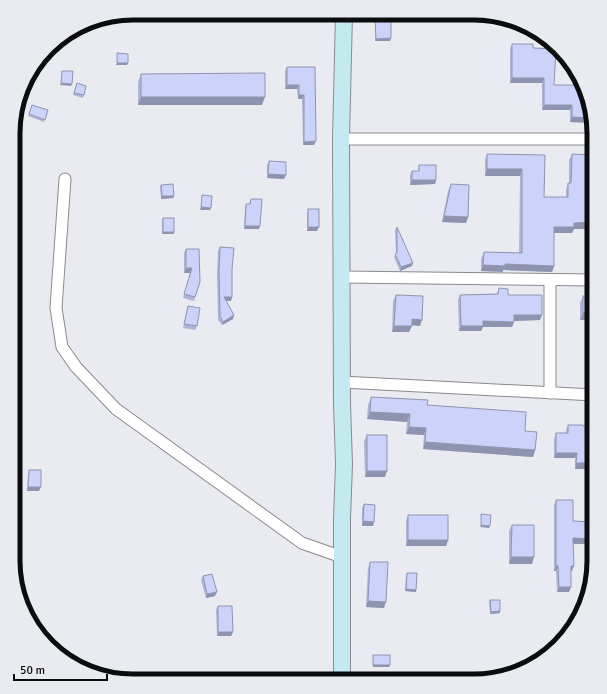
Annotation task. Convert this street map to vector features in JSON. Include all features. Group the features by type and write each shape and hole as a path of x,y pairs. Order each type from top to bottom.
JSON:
{"main road":[{"path":"342,674 344,464 342,382 341,139 344,20"}],"street":[{"path":"341,139 587,139"},
{"path":"65,178 56,308 62,347 76,368 116,409 302,543 342,556"},
{"path":"342,277 587,280"},
{"path":"550,280 550,393"},
{"path":"342,382 587,395"}],"building":[{"path":"375,20 391,20 391,38 376,39"},
{"path":"512,44 533,44 533,48 549,49 556,56 554,85 576,85 581,97 586,118 572,117 572,105 544,105 544,78 512,78"},
{"path":"117,53 128,54 128,63 117,63"},
{"path":"287,67 315,67 316,141 304,142 304,95 299,95 299,85 287,85"},
{"path":"62,71 73,71 72,84 61,83"},
{"path":"265,73 265,97 141,97 141,74"},
{"path":"77,83 86,86 84,95 74,93"},
{"path":"32,105 48,110 45,120 29,114"},
{"path":"487,154 545,155 544,197 568,197 568,183 571,183 572,154 587,155 587,222 574,223 574,227 554,227 554,266 505,264 505,266 483,265 484,252 522,253 522,169 487,169"},
{"path":"269,161 286,162 286,175 268,174"},
{"path":"419,165 436,165 436,180 412,180 412,171 419,171"},
{"path":"173,184 174,196 162,196 161,185"},
{"path":"451,184 469,185 468,217 444,216"},
{"path":"202,195 212,196 211,208 201,207"},
{"path":"251,199 262,199 260,226 245,226 246,204 250,204"},
{"path":"308,209 319,209 319,227 308,227"},
{"path":"163,218 174,218 174,232 163,232"},
{"path":"397,227 413,263 401,267 395,254 397,253"},
{"path":"220,247 234,248 232,297 224,297 234,315 223,322 220,316"},
{"path":"186,249 199,249 200,282 195,297 184,294 192,268 186,268"},
{"path":"499,288 508,289 508,295 542,295 542,315 514,315 514,322 483,321 483,326 461,326 460,295 498,294"},
{"path":"396,295 423,296 422,320 412,319 412,326 394,326"},
{"path":"583,296 587,296 587,313 583,313"},
{"path":"188,306 200,308 197,326 184,324"},
{"path":"371,397 428,400 427,405 526,412 525,431 537,432 535,450 425,442 426,428 409,427 410,414 370,412"},
{"path":"568,425 587,426 587,463 576,463 577,453 556,453 556,433 568,433"},
{"path":"367,435 387,435 387,471 367,471"},
{"path":"29,470 41,470 41,487 28,487"},
{"path":"556,500 573,500 573,521 587,522 587,539 573,538 574,566 571,566 571,587 559,587 558,566 556,566"},
{"path":"364,504 375,505 374,522 363,521"},
{"path":"481,514 491,515 490,526 481,525"},
{"path":"408,515 448,515 448,540 408,540"},
{"path":"512,525 534,525 534,557 511,557"},
{"path":"370,562 388,562 386,602 368,601"},
{"path":"407,573 417,573 416,590 406,589"},
{"path":"212,574 217,592 207,594 203,576"},
{"path":"490,600 500,600 500,611 491,612"},
{"path":"218,606 232,606 233,632 218,632"},
{"path":"373,655 390,655 390,665 373,665"}]}
